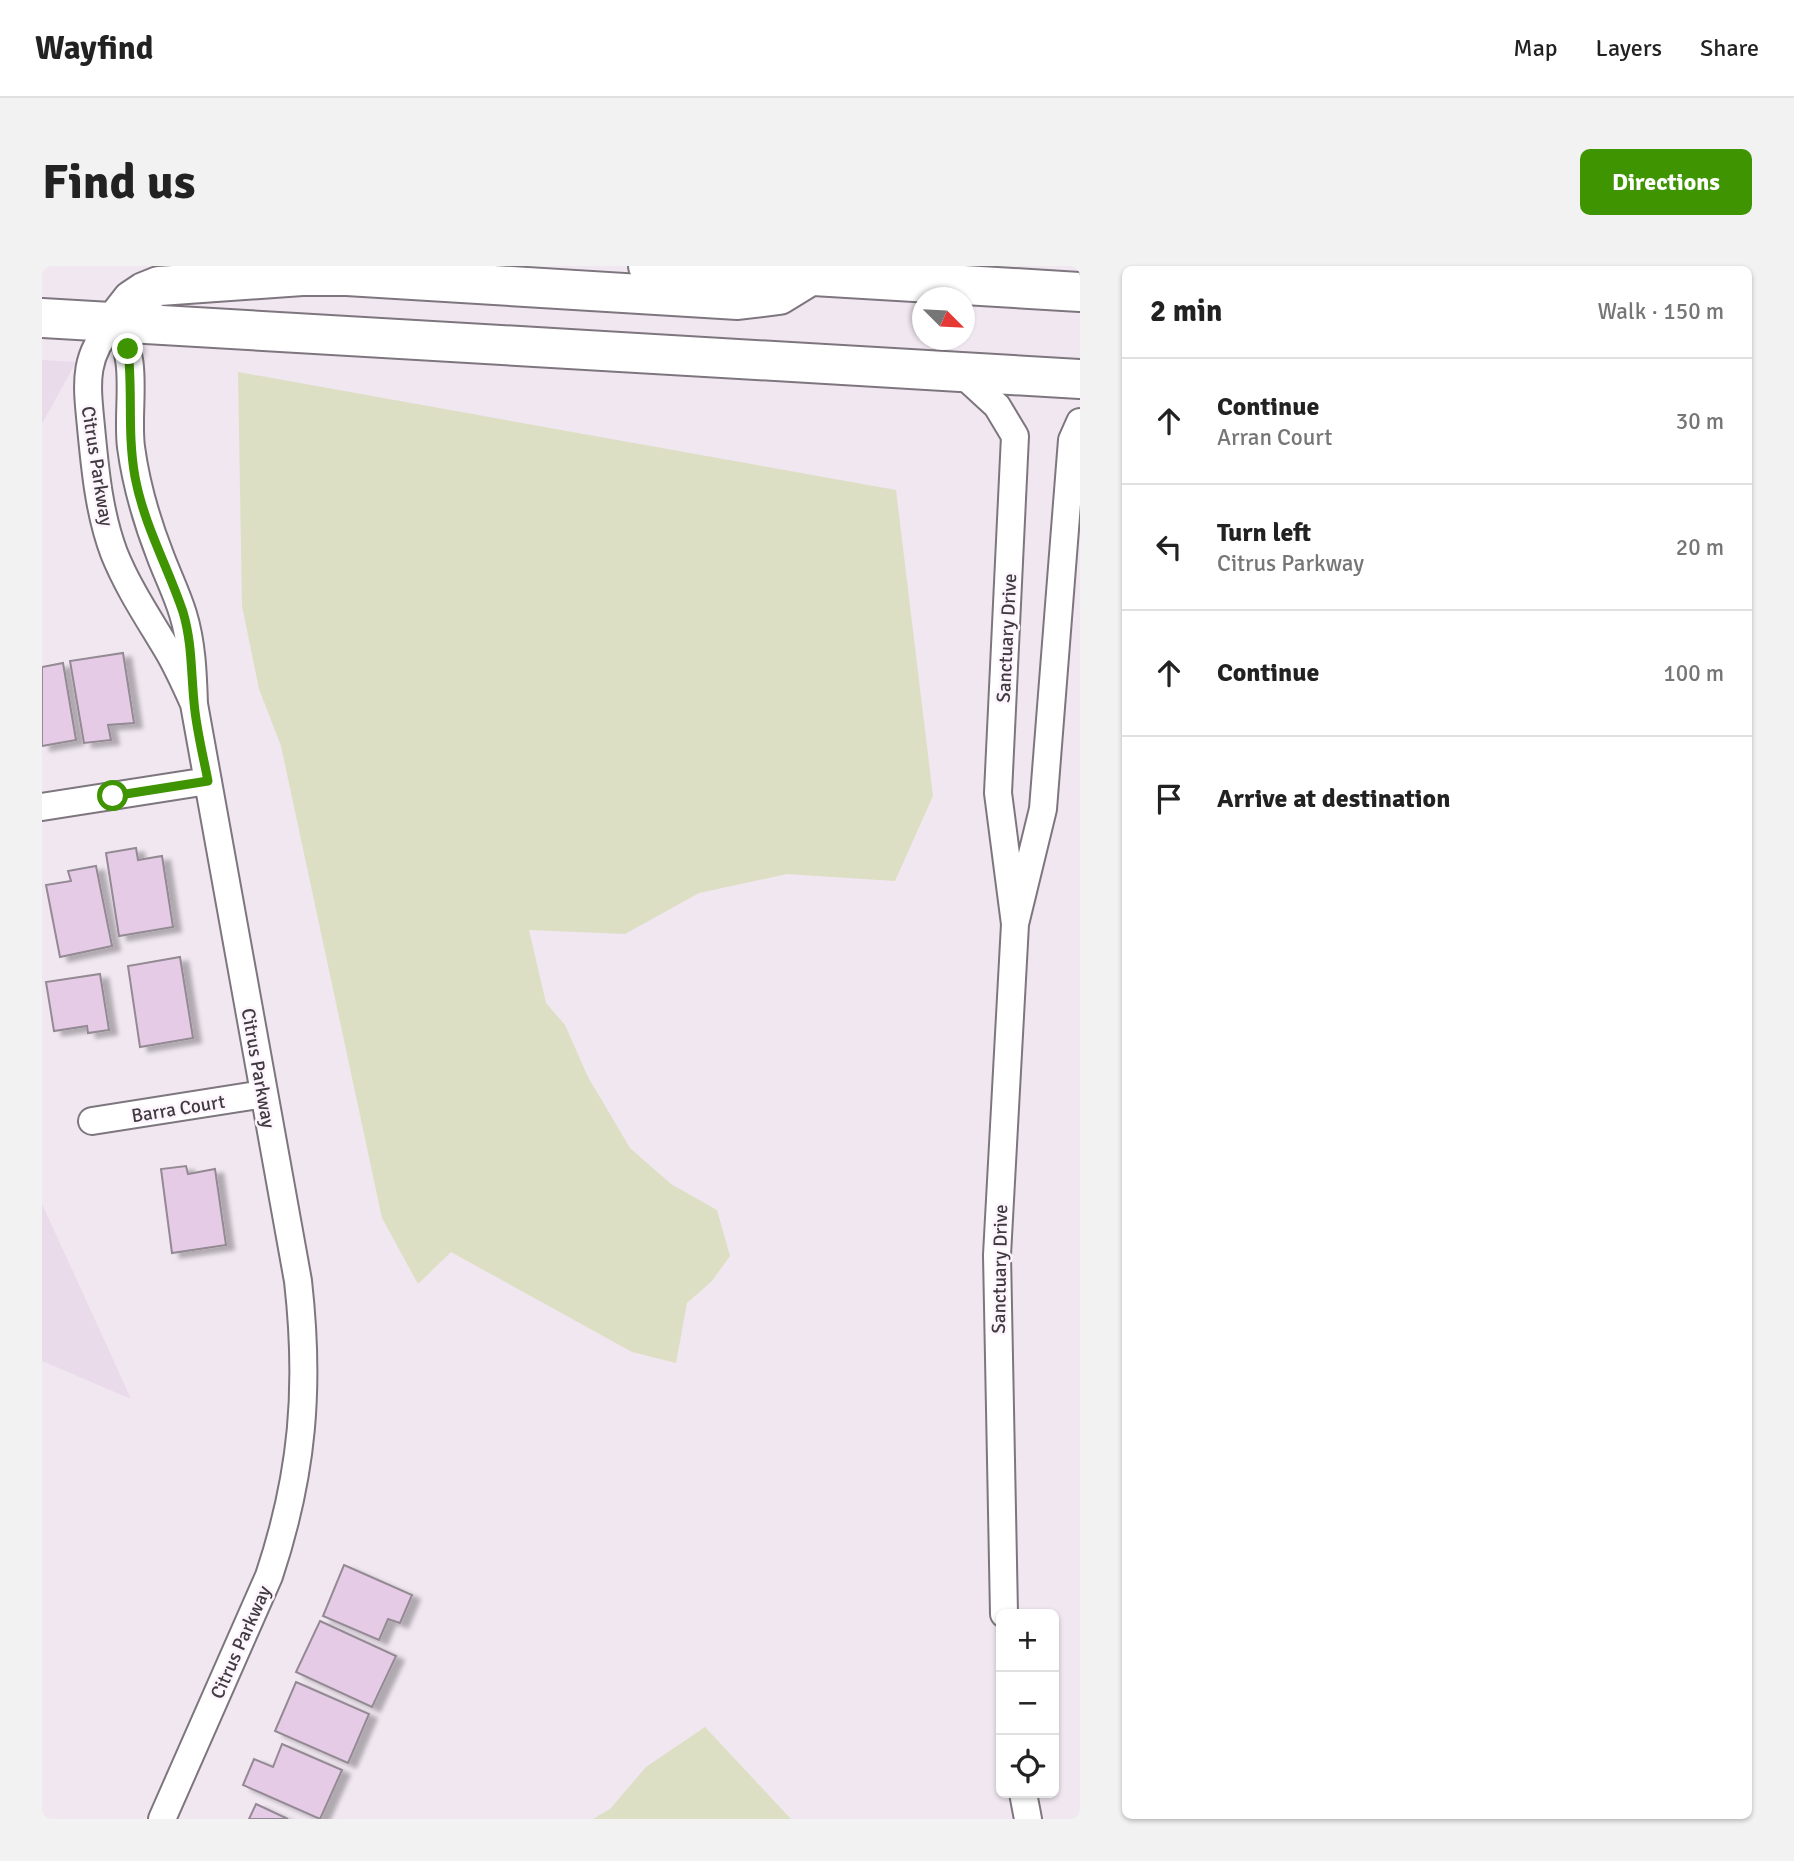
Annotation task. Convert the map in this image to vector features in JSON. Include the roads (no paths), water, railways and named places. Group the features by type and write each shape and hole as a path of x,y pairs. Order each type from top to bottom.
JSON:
{"highway":[{"path":"648,266 1080,292"},
{"path":"114,323 132,300 144,292 175,284 347,276 738,300 779,295 810,276"},
{"path":"42,318 1080,379"}],"street":[{"path":"114,323 123,334 128,349 129,422 135,477 143,510 183,613 189,640 194,704"},
{"name":"Citrus Parkway","path":"114,323 102,335 93,351 86,385 98,491 106,527 123,573 194,704 298,1281 304,1367 300,1450 288,1513 269,1576 162,1819"},
{"name":"Sanctuary Drive","path":"960,372 996,406 1015,436 998,793 1015,924 997,1255 1004,1609"},
{"name":"Sanctuary Drive","path":"1015,924 1043,809 1072,440 1080,422"},
{"path":"123,573 160,555"},
{"path":"42,807 208,781"},
{"name":"Barra Court","path":"92,1121 264,1094"},
{"path":"1024,1798 1028,1819"}]}
